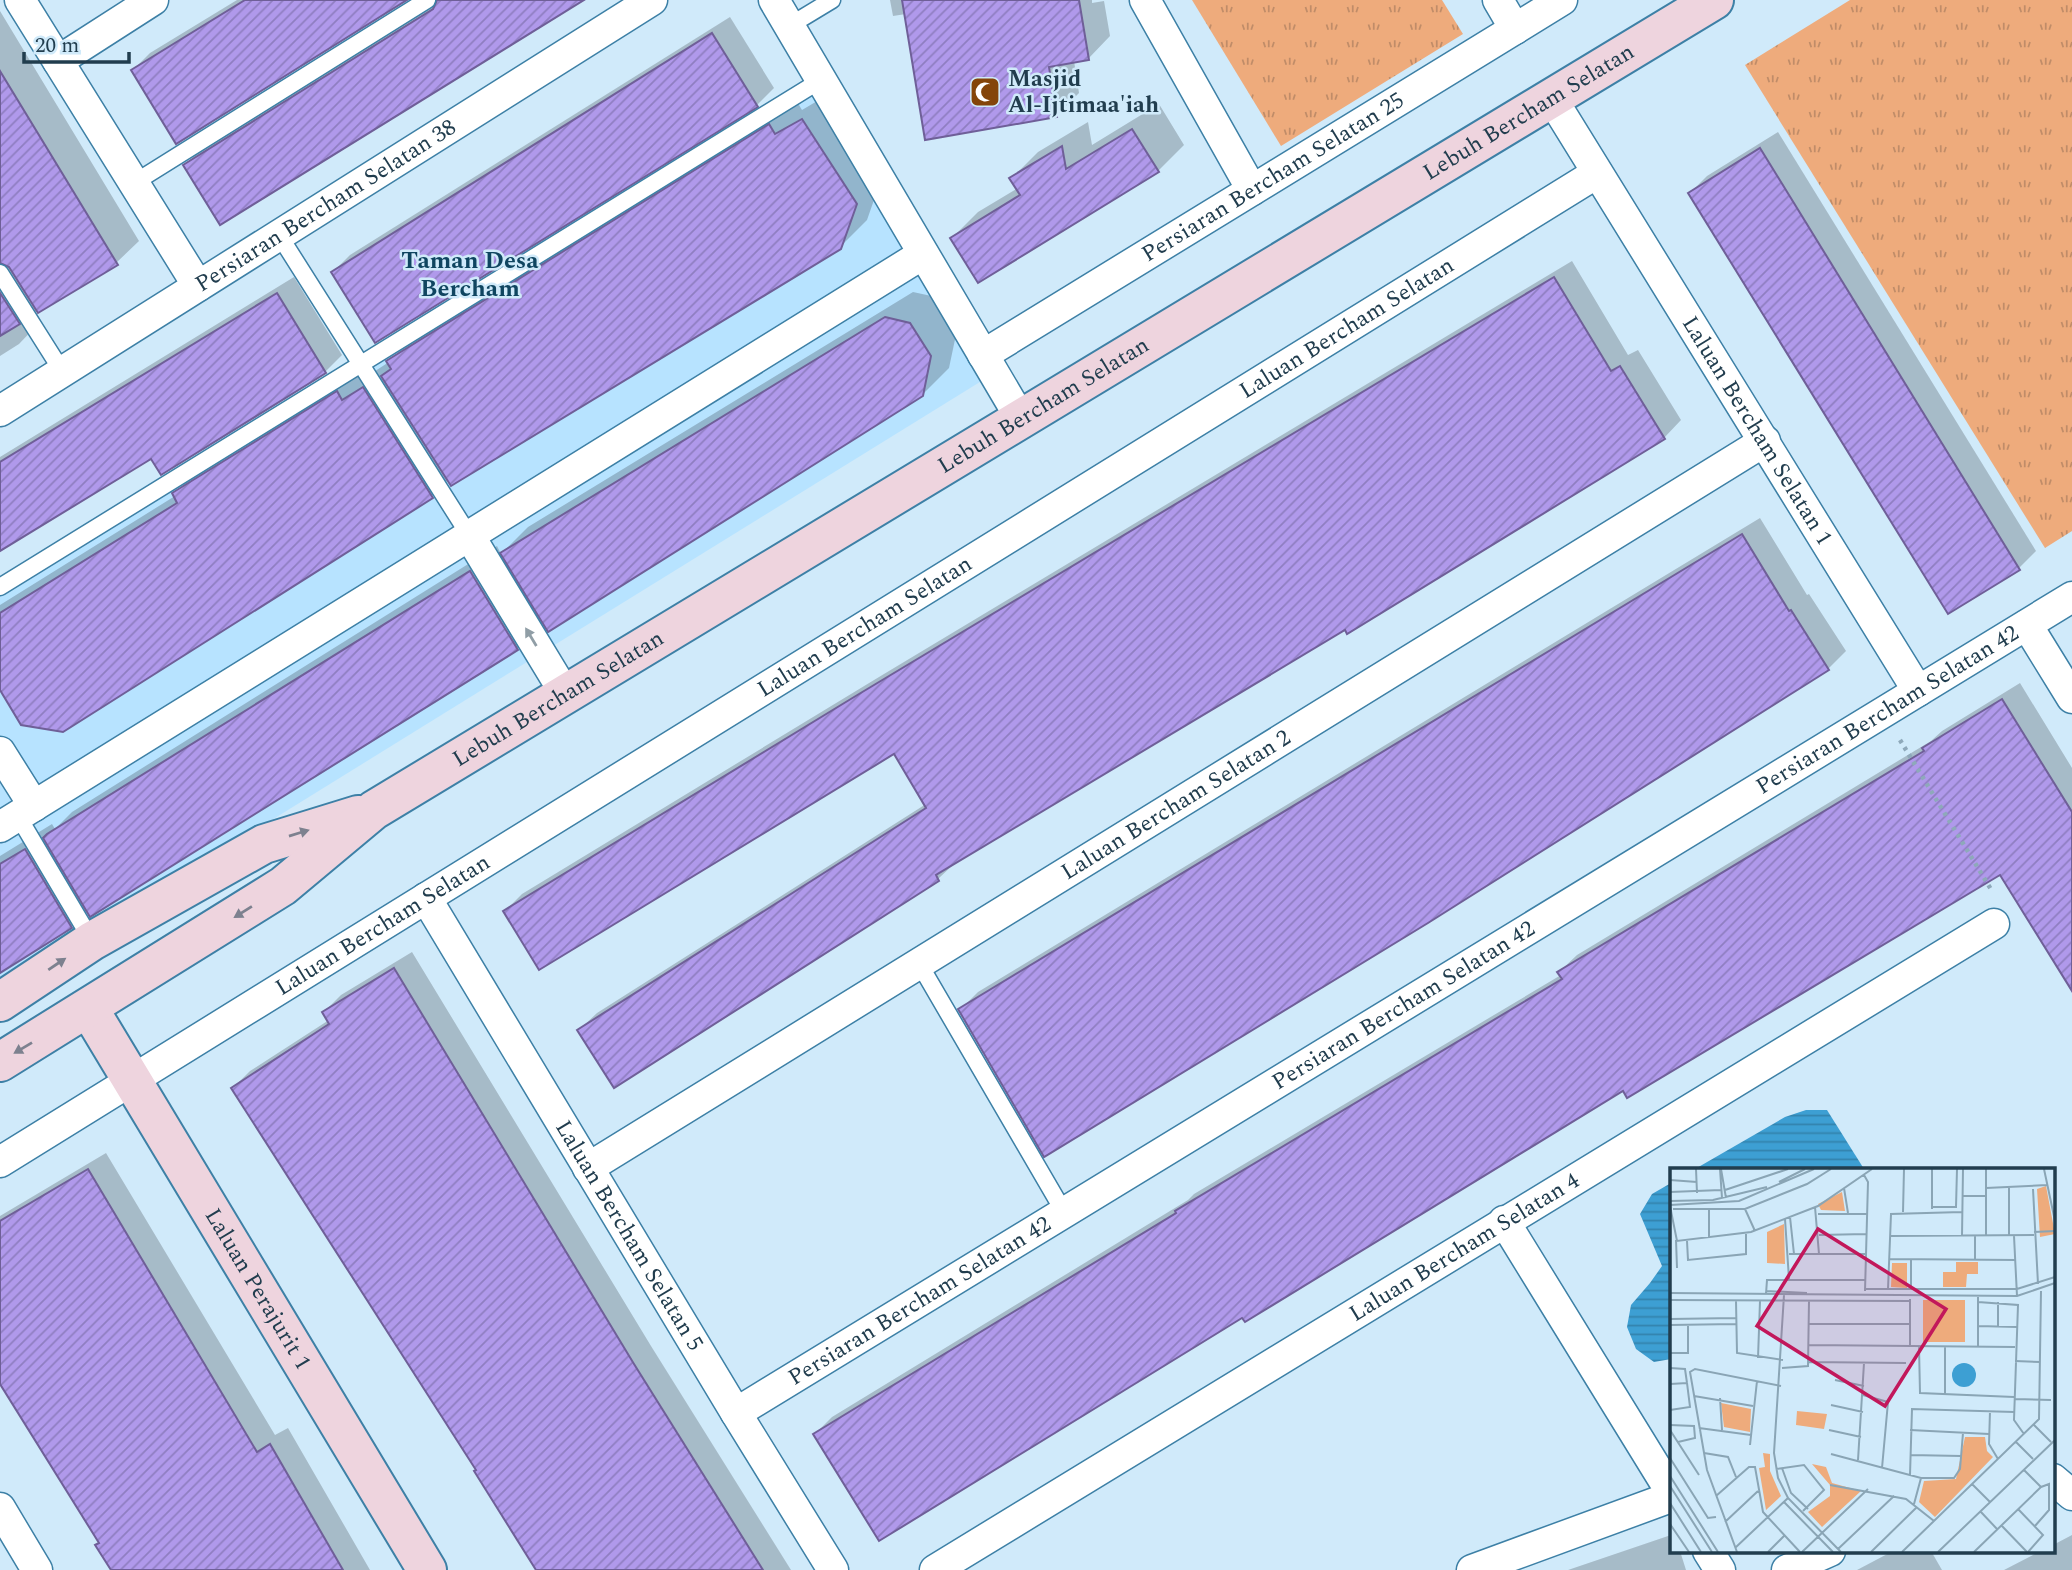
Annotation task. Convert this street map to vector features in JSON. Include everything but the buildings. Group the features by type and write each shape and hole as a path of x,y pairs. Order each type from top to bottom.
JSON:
{"street":[{"path":"20,0 198,286"},
{"path":"58,61 153,0"},
{"name":"Persiaran Bercham Selatan 38","path":"0,411 652,0"},
{"path":"774,0 1021,419"},
{"path":"1145,0 1252,190"},
{"path":"1498,0 1515,29"},
{"name":"Persiaran Bercham Selatan 25","path":"983,355 1562,0"},
{"name":"Lebuh Bercham Selatan","path":"374,810 1714,0"},
{"name":"Laluan Bercham Selatan 1","path":"1552,99 1918,691"},
{"name":"Laluan Bercham Selatan","path":"0,1162 1597,173"},
{"path":"0,752 17,816 923,254"},
{"name":"Laluan Bercham Selatan 2","path":"588,1168 1765,441"},
{"path":"469,535 566,695"},
{"name":"Persiaran Bercham Selatan 42","path":"736,1413 2072,597"},
{"path":"2027,625 2072,698"},
{"path":"0,1002 92,941 264,844 374,810"},
{"path":"0,1062 283,886 374,810"},
{"path":"89,1009 96,985 114,956 225,886 264,844"},
{"name":"Laluan Bercham Selatan 5","path":"426,898 833,1570"},
{"name":"Laluan Bercham Selatan 4","path":"935,1570 1994,924"},
{"path":"0,1026 32,1008 50,1002 70,1000 89,1009"},
{"name":"Laluan Perajurit 1","path":"89,1009 426,1570"},
{"path":"1504,1221 1670,1490"},
{"path":"2054,1480 2072,1495"},
{"path":"1472,1570 1670,1497"},
{"path":"0,1508 37,1570"},
{"path":"1709,1552 1720,1570"},
{"path":"1787,1570 1828,1552"}],"lane":[{"path":"134,183 427,0"},
{"path":"789,26 832,0"},
{"path":"0,587 821,80"},
{"path":"279,235 469,535"},
{"path":"0,273 62,372"},
{"path":"17,816 92,941"},
{"path":"920,965 1064,1212"}],"path":[{"path":"1884,712 2001,904 2003,912 1994,924"}],"shaded area":[{"path":"813,88 988,377 0,988 0,580"}],"green space":[{"path":"1192,0 1442,0 1463,34 1281,146"},
{"path":"1850,0 2072,0 2072,531 2045,548 1745,65"}],"water":[{"path":"1806,1110 1827,1110 1863,1168 1697,1168 1785,1117"},
{"path":"1670,1184 1670,1359 1654,1362 1636,1349 1627,1327 1631,1305 1662,1266 1640,1214 1652,1194"}],"place":[{"name":"Masjid Al-Ijtimaa'iah","path":"985,92"}],"district":[{"name":"Taman Desa Bercham","path":"470,275"}]}
